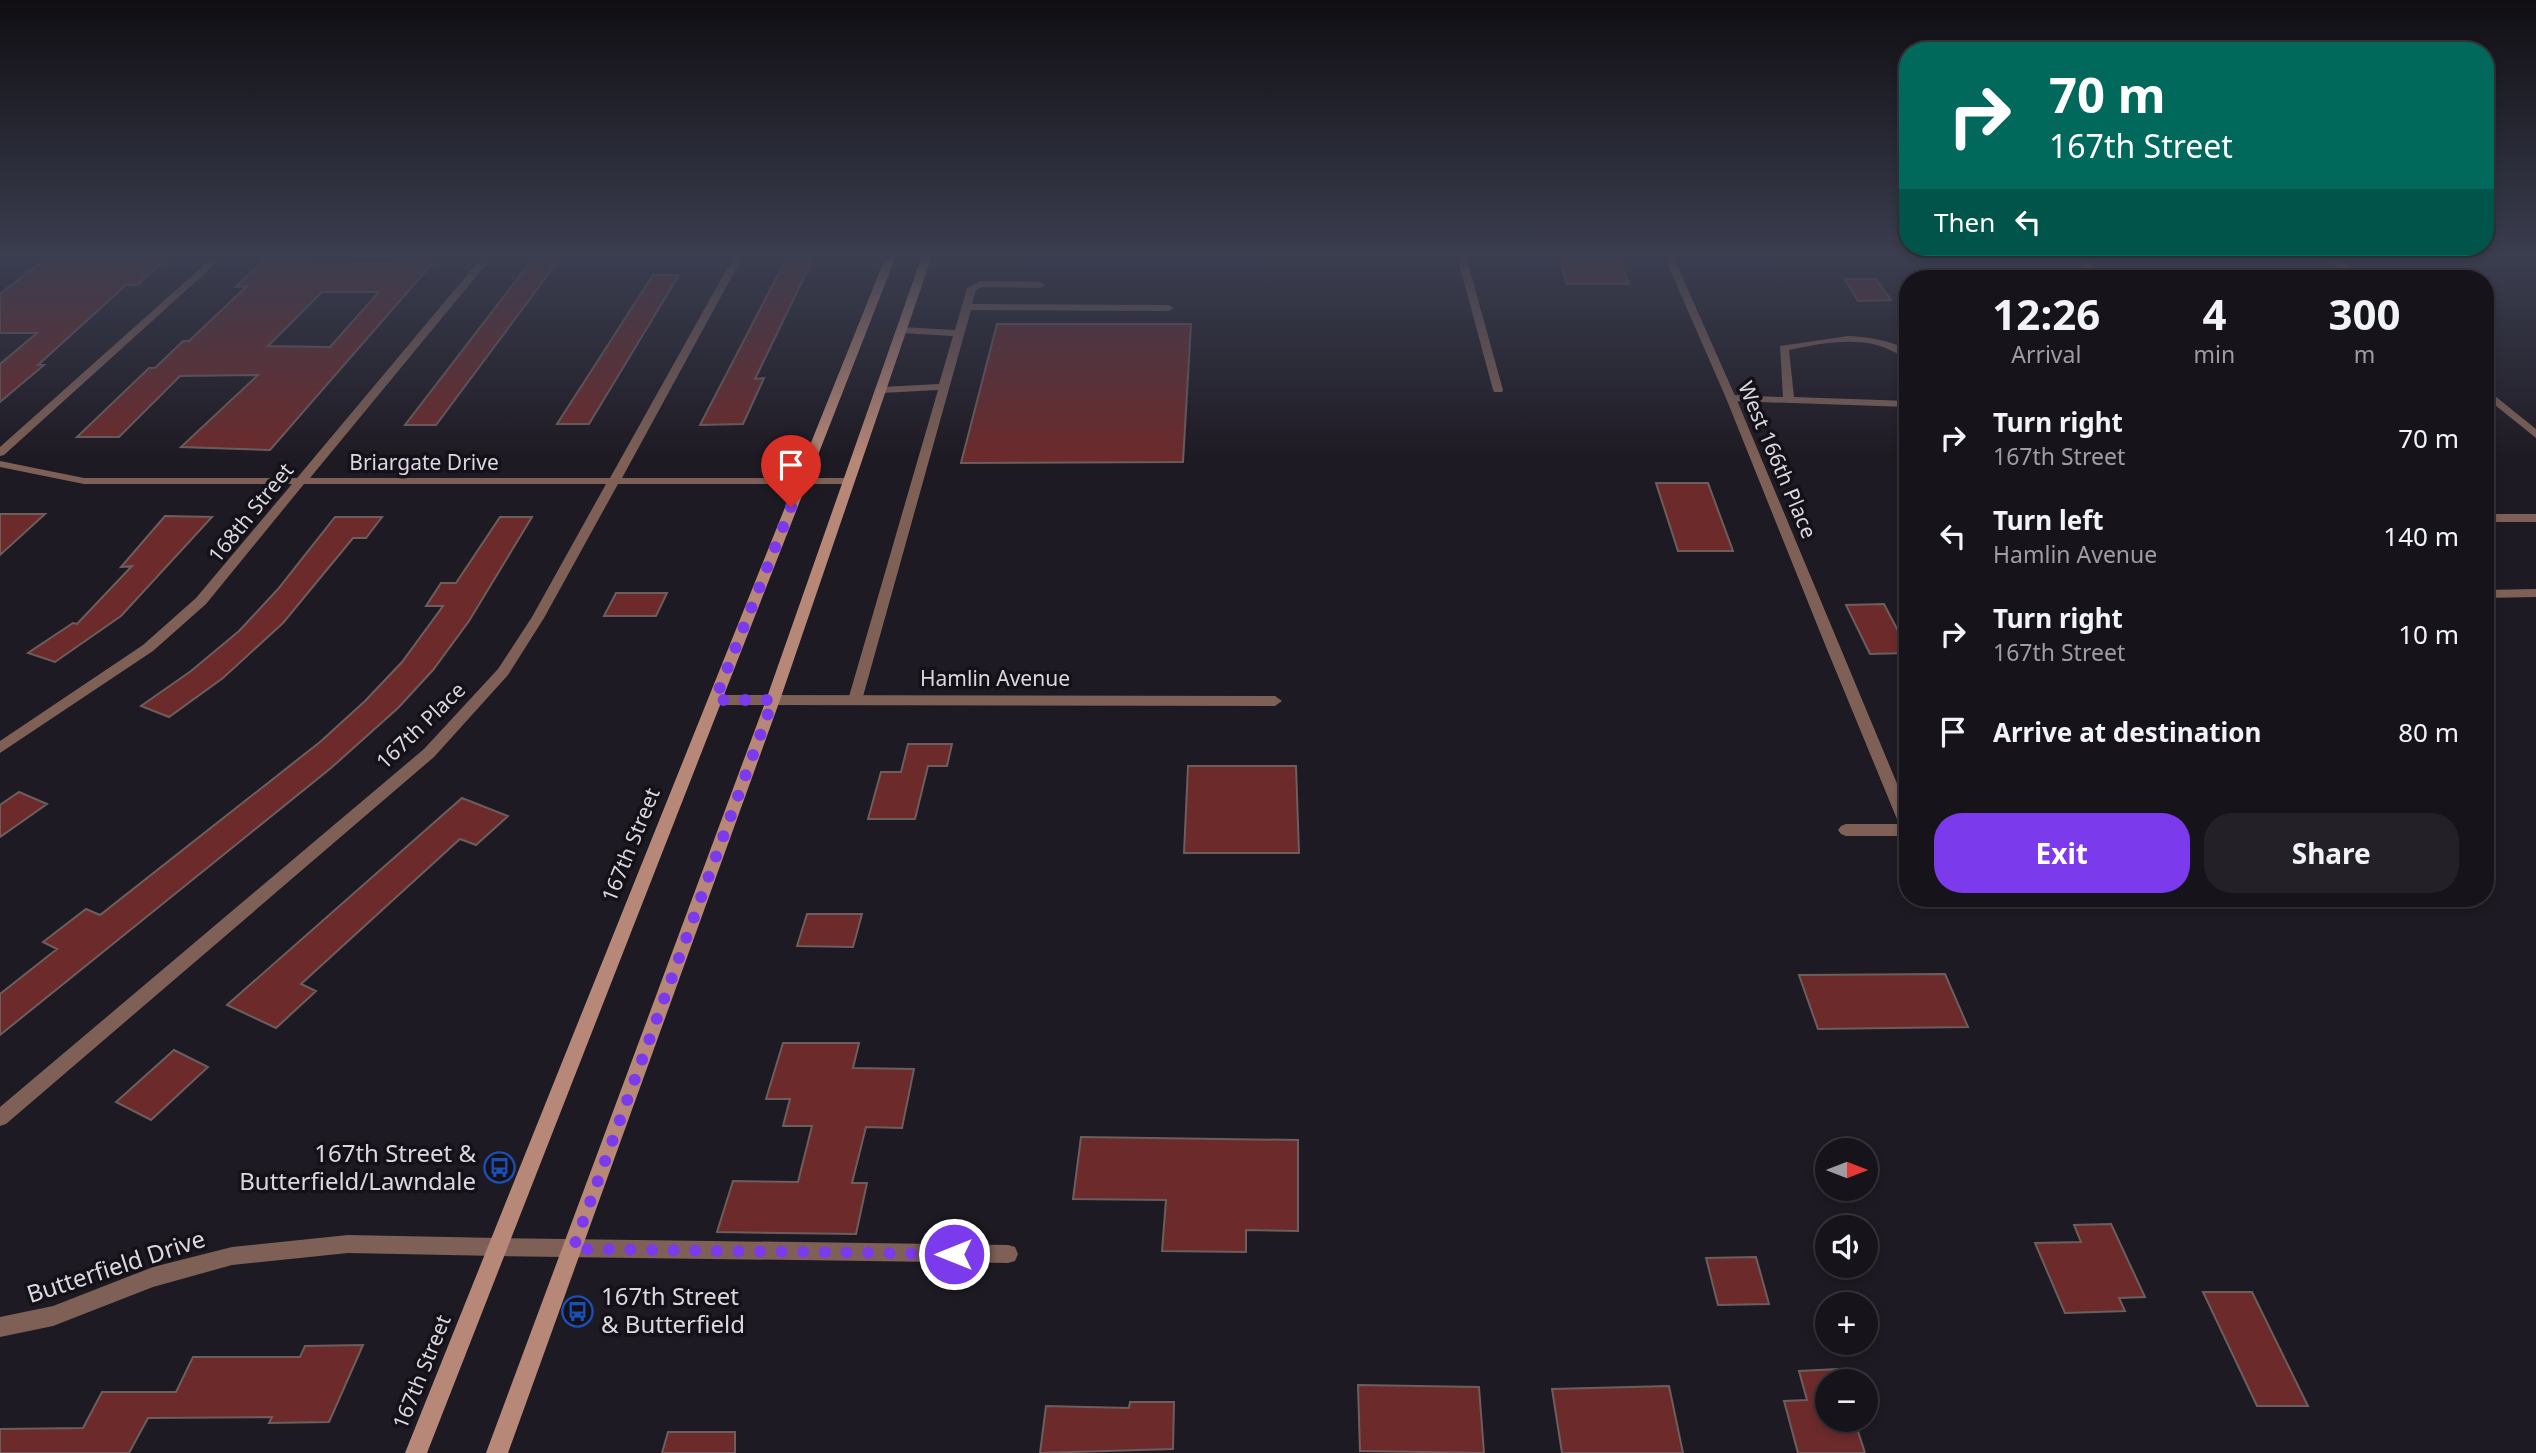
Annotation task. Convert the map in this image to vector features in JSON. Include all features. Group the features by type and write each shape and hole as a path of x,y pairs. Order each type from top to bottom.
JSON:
{"main road":[{"name":"167th Street","path":"416,1453 864,324"},
{"path":"497,1453 773,700 903,324"}],"street":[{"path":"0,453 144,324"},
{"name":"168th Street","path":"0,748 148,648 183,619 221,580 432,324"},
{"name":"167th Place","path":"0,1118 429,753 464,718 523,643 701,324"},
{"path":"855,700 962,324"},
{"path":"1480,324 1498,390"},
{"name":"West 166th Place","path":"1698,324 1899,807"},
{"path":"901,330 959,334"},
{"path":"1789,400 1784,348 1815,341 1867,340 1899,348"},
{"path":"881,390 944,387"},
{"path":"1731,398 1899,404"},
{"path":"2494,399 2536,435"},
{"name":"Briargate Drive","path":"0,464 84,481 849,481"},
{"path":"2494,518 2536,518"},
{"path":"2494,594 2536,593"},
{"name":"Hamlin Avenue","path":"715,700 1275,701"},
{"path":"1846,830 1899,829"},
{"name":"Butterfield Drive","path":"0,1327 53,1316 153,1277 232,1256 348,1244 1008,1254"}],"building":[{"path":"0,324 83,324 38,365 44,365 0,402 0,364 37,333 0,333"},
{"path":"207,324 290,324 268,346 330,347 351,324 380,324 270,450 181,447 258,375 180,376 119,437 77,437 149,368 155,368 183,341 189,341"},
{"path":"483,324 511,324 436,425 405,425"},
{"path":"622,324 650,324 589,424 557,424"},
{"path":"752,324 782,324 755,379 764,378 743,424 700,425"},
{"path":"997,324 1191,324 1183,462 961,463"},
{"path":"1656,483 1708,483 1733,551 1678,551"},
{"path":"0,514 45,514 0,555"},
{"path":"165,516 212,517 121,616 55,662 28,653 73,623 77,624 132,566 121,567"},
{"path":"335,517 382,517 366,538 353,538 283,623 223,678 169,717 141,706 191,671 239,631 278,589"},
{"path":"500,517 532,517 469,621 433,670 398,708 331,768 0,1035 0,994 57,949 43,942 86,909 100,915 320,742 365,701 402,662 443,606 426,606 441,583 456,583"},
{"path":"616,593 667,593 656,616 604,616"},
{"path":"1884,604 1899,633 1899,653 1870,654 1846,605"},
{"path":"908,744 952,744 947,766 928,766 915,819 868,819 881,772 901,772"},
{"path":"1188,766 1296,766 1299,853 1184,853"},
{"path":"19,792 47,804 0,837 0,805"},
{"path":"462,798 508,816 476,845 460,839 301,984 316,991 276,1028 227,1005"},
{"path":"807,914 862,914 853,947 797,946"},
{"path":"1945,974 1968,1027 1818,1029 1799,975"},
{"path":"783,1043 859,1043 853,1068 914,1069 902,1128 866,1127 852,1183 867,1183 856,1234 717,1232 733,1181 798,1182 812,1126 783,1126 790,1099 766,1099"},
{"path":"174,1050 208,1067 151,1120 116,1102"},
{"path":"1081,1137 1298,1140 1298,1231 1246,1230 1246,1252 1162,1251 1166,1200 1073,1199"},
{"path":"2111,1224 2145,1297 2119,1298 2125,1311 2065,1313 2035,1243 2081,1242 2074,1225"},
{"path":"1756,1257 1769,1304 1718,1305 1706,1258"},
{"path":"2203,1292 2252,1292 2308,1406 2257,1406"},
{"path":"363,1345 329,1422 269,1423 272,1417 148,1418 129,1453 0,1453 0,1429 83,1428 102,1392 176,1392 193,1357 300,1357 305,1346"},
{"path":"1815,1370 1815,1432 1858,1432 1865,1453 1798,1453 1784,1401 1807,1400 1799,1371"},
{"path":"1358,1385 1479,1387 1484,1453 1360,1451"},
{"path":"1669,1386 1683,1453 1562,1453 1552,1389"},
{"path":"1130,1402 1174,1402 1173,1449 1040,1453 1046,1406 1129,1408"},
{"path":"668,1432 735,1432 735,1453 662,1453"}],"place":[{"name":"167th Street & Butterfield/Lawndale","path":"499,1168"},
{"name":"167th Street & Butterfield","path":"578,1311"}],"route":[{"path":"791,507 715,700 773,700 573,1249 954,1254"}]}
